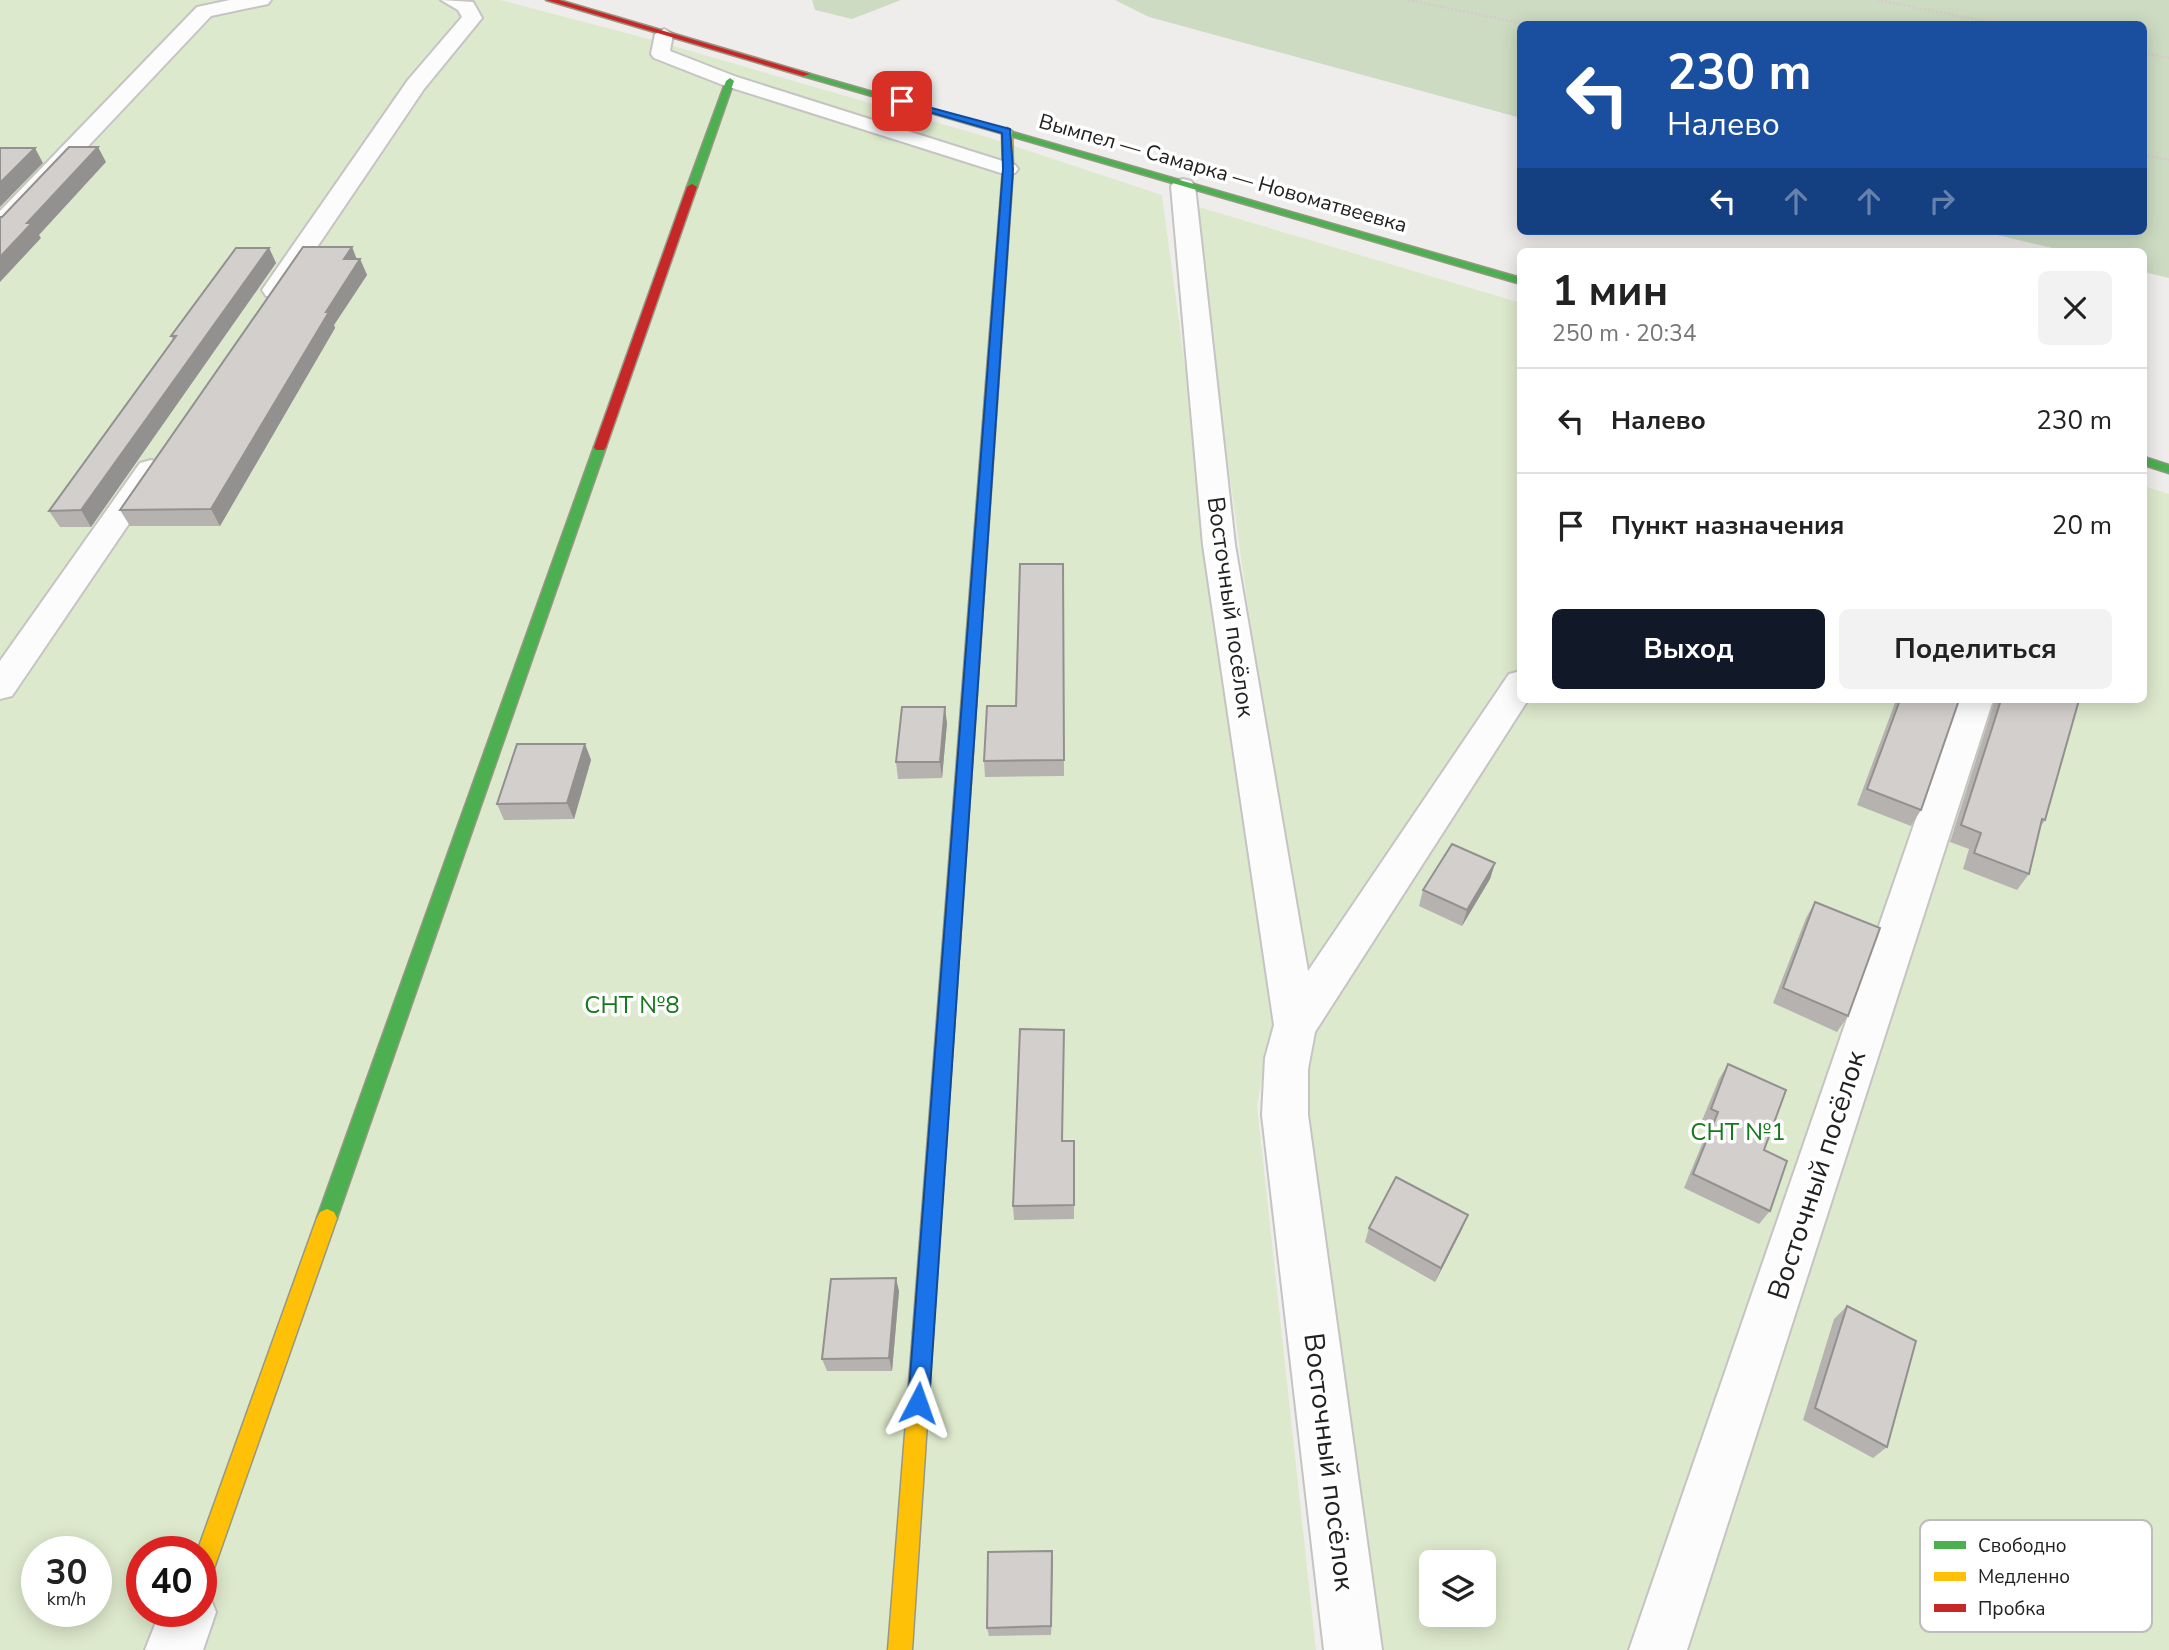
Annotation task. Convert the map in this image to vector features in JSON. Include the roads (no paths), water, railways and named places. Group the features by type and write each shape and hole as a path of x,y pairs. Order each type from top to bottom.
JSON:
{"street":[{"path":"0,225 204,11 261,0"},
{"path":"259,312 416,85 472,18 466,6 451,0"},
{"name":"Вымпел — Самарка — Новоматвеевка","path":"564,2 664,34 1007,131 1183,186 1517,280"},
{"path":"214,1536 730,81"},
{"path":"900,1650 1008,169 1007,131"},
{"name":"Восточный посёлок","path":"1183,186 1219,545 1296,1025"},
{"path":"0,687 165,449"},
{"path":"2147,462 2169,469"},
{"name":"Восточный посёлок","path":"1353,1650 1285,1115 1284,1066 1288,1044 1296,1025 1517,689"},
{"name":"Восточный посёлок","path":"1658,1650 1975,703"},
{"path":"174,1650 182,1627"}],"lane":[{"path":"664,34 660,54 730,81 1008,169"}],"park label":[{"name":"СНТ №8","path":"632,1005"},
{"name":"СНТ №1","path":"1738,1132"}]}
